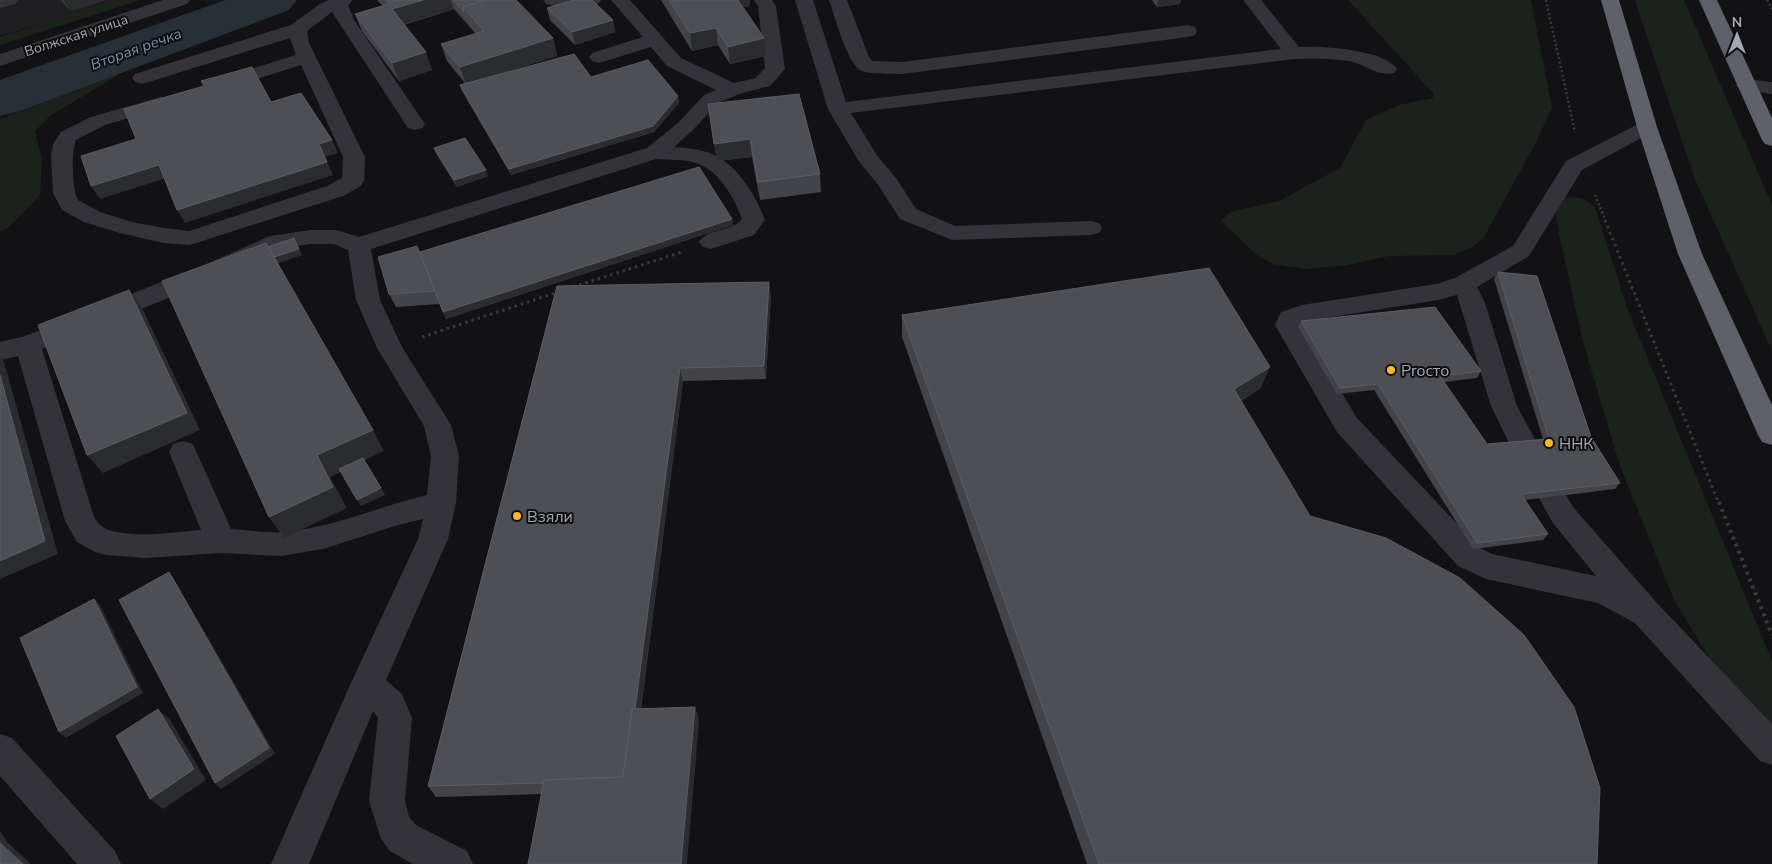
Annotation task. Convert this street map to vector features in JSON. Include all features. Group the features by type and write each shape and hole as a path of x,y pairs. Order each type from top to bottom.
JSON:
{"highway":[{"path":"1610,0 1647,127 1690,254 1772,435"},
{"path":"1708,0 1772,140"}],"street":[{"path":"0,3 9,0"},
{"name":"Волжская улица","path":"0,60 181,0"},
{"path":"552,0 569,4 592,0"},
{"path":"620,0 674,62 732,90"},
{"path":"0,351 28,344 219,268 278,242 310,237 336,237 358,245 655,153 686,126 711,99 732,90 763,82 775,69 767,6 763,0"},
{"path":"804,0 838,110 869,160 908,214 952,233 1091,228"},
{"path":"838,0 860,58 867,66 883,68 902,68 1188,31"},
{"path":"1252,0 1294,53"},
{"path":"142,78 298,29 326,8 342,1"},
{"path":"342,1 339,8 345,20 415,124"},
{"path":"176,98 81,128 69,136 62,146 64,193 69,204 90,216 172,238 190,238 335,191 353,181 354,158 300,43 298,29"},
{"path":"599,57 654,40"},
{"path":"838,110 1294,53 1349,55 1369,60 1387,70"},
{"path":"204,89 308,57"},
{"path":"1746,85 1772,88"},
{"path":"1646,613 1604,591 1486,566 1469,557 1347,425 1288,325 1290,318 1302,313 1438,292 1464,284 1521,251 1565,177 1574,166 1647,127"},
{"path":"655,153 706,159 723,170 750,208 754,220 746,230 711,242"},
{"path":"290,864 367,685 433,539 441,503 445,456 437,425 390,348 368,300 362,258 358,245"},
{"path":"1464,284 1473,303 1504,406 1525,447"},
{"path":"28,344 80,521 88,533 106,543 145,546 221,541 281,544 323,537 398,512 441,503"},
{"path":"183,452 221,541"},
{"path":"1553,498 1563,515 1646,613 1772,749"},
{"path":"367,685 390,704 395,718 387,801 394,826 403,838 454,864"},
{"path":"0,750 102,864"}],"path":[{"path":"1546,0 1581,161 1772,635"},
{"path":"1767,0 1772,9"},
{"path":"570,288 711,242"},
{"path":"390,348 561,291"}],"shaded area":[{"path":"0,0 121,0 0,36"},
{"path":"116,0 141,0 0,45 0,37"},
{"path":"1348,0 1531,0 1552,108 1534,146 1484,237 1471,248 1453,255 1389,256 1348,265 1306,269 1273,264 1257,255 1221,221 1230,212 1279,201 1340,168 1366,120 1399,105 1433,98 1433,93"},
{"path":"1635,0 1684,0 1772,205 1772,351 1695,179"},
{"path":"118,75 50,116 35,131 42,159 40,195 7,229 0,231 0,119"},
{"path":"1572,197 1584,199 1595,207 1627,308 1772,661 1772,735 1734,698 1674,600 1620,466 1583,342 1559,234 1556,214 1562,199"}],"building":[{"path":"386,0 423,0 392,9 426,52 392,63 355,14 389,4"},
{"path":"453,0 487,0 463,7 464,12"},
{"path":"487,0 516,0 553,38 460,67 441,44 484,31 463,7"},
{"path":"573,0 592,0 613,20 572,32 547,8"},
{"path":"669,0 738,0 764,38 728,47 716,28 690,33"},
{"path":"574,54 591,77 648,60 678,96 653,126 509,169 460,85"},
{"path":"252,67 271,102 301,93 332,140 319,144 327,162 177,210 159,165 91,186 81,156 136,139 124,109 204,86 201,81"},
{"path":"799,94 820,174 758,182 750,139 714,144 708,104"},
{"path":"465,138 486,170 454,180 434,148"},
{"path":"699,167 732,219 443,312 420,252"},
{"path":"294,238 299,249 274,257 268,247"},
{"path":"266,243 373,430 317,455 333,487 269,517 162,281"},
{"path":"417,246 435,291 389,294 378,257"},
{"path":"1209,268 1270,367 1234,389 1310,516 1386,538 1460,578 1524,635 1574,707 1600,788 1597,864 1099,864 902,315"},
{"path":"1498,272 1537,276 1591,437 1620,483 1521,494 1548,534 1477,543 1378,384 1340,388 1301,321 1435,307 1481,371 1440,376 1487,444 1549,439"},
{"path":"769,282 764,366 680,368 635,709 632,709 623,777 544,780 543,783 428,786 557,286"},
{"path":"129,290 187,413 87,455 38,325"},
{"path":"0,375 45,541 0,561"},
{"path":"363,458 381,488 357,500 339,469"},
{"path":"169,572 269,748 215,783 119,600"},
{"path":"94,599 137,687 59,732 20,638"},
{"path":"695,707 681,864 528,864 544,780 623,777 632,709"},
{"path":"158,709 194,769 150,799 116,736"},
{"path":"0,843 23,864 0,864"}],"waterway":[{"name":"Вторая речка","path":"0,99 272,0"}],"place":[{"name":"Proсто","path":"1391,370"},
{"name":"ННК","path":"1549,443"},
{"name":"Взяли","path":"517,516"}]}
